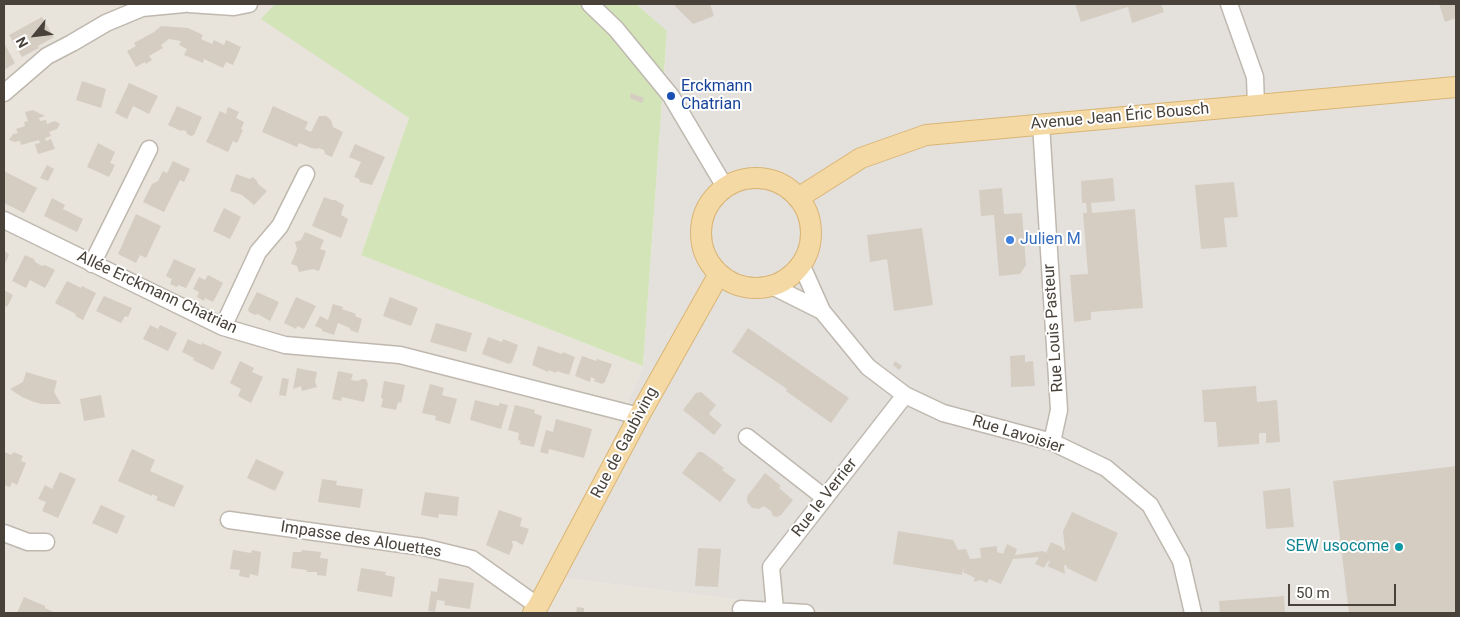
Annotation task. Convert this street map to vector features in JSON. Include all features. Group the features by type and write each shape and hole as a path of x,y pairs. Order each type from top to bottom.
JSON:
{"main road":[{"name":"Avenue Jean Éric Bousch","path":"798,198 861,158 926,134 1456,87"},
{"path":"756,178 772,180 786,187 798,198 807,213 811,230 809,248 802,264 789,277 772,286 754,288 735,284 719,274 708,261 702,246 700,229 704,212 713,198 726,186 740,180 756,178"},
{"name":"Rue de Gaubiving","path":"535,610 639,416 719,274"}],"street":[{"path":"4,93 47,56 106,23 142,8 156,5 184,4"},
{"path":"189,4 234,7 249,4"},
{"path":"590,4 616,28 671,96 726,186"},
{"path":"1229,4 1255,76 1256,106"},
{"name":"Rue Louis Pasteur","path":"1041,124 1060,410 1052,442"},
{"path":"92,264 149,149"},
{"path":"222,327 258,252 280,226 306,174"},
{"name":"Allée Erckmann Chatrian","path":"4,220 222,327 285,345 400,355 639,416"},
{"name":"Rue Lavoisier","path":"802,264 822,311 868,368 906,395 943,413 1052,442 1106,468 1150,505 1181,561 1193,613"},
{"name":"Rue Lavoisier","path":"772,286 822,311"},
{"name":"Rue le Verrier","path":"775,610 771,568 906,395"},
{"path":"747,437 825,498"},
{"name":"Impasse des Alouettes","path":"229,520 423,547 472,559 535,610"},
{"path":"4,533 28,542 46,542"},
{"path":"741,609 806,613"}],"shaded area":[{"path":"4,4 275,4 262,19 409,118 361,255 643,366 556,577 843,613 4,613"},
{"path":"636,4 1456,4 1456,613 843,613 556,577 643,366 667,32"}],"green space":[{"path":"275,4 636,4 667,31 643,366 361,255 409,118 261,19"}],"building":[{"path":"673,4 710,4 714,16 693,24"},
{"path":"1075,4 1161,4 1164,12 1132,23 1128,7 1081,22"},
{"path":"1439,4 1456,4 1456,18 1445,22"},
{"path":"42,17 54,37 22,57 9,35"},
{"path":"161,26 188,28 203,35 201,39 212,44 214,40 224,45 226,40 241,47 233,65 226,62 223,68 204,59 203,63 184,55 187,49 179,45 181,41 169,39 161,45 163,48 149,56 152,60 136,67 127,51 136,46 134,43"},
{"path":"4,43 15,63 4,70"},
{"path":"82,81 106,89 101,108 76,100"},
{"path":"129,83 158,96 149,114 133,106 127,119 115,113"},
{"path":"631,93 644,98 642,103 630,98"},
{"path":"177,106 202,117 194,135 191,136 186,131 181,131 168,125"},
{"path":"273,106 308,122 305,129 311,132 319,116 326,116 331,120 333,127 343,132 332,157 325,154 324,150 311,148 299,143 297,147 262,132"},
{"path":"228,107 239,112 236,118 244,122 241,129 243,130 237,143 233,141 228,152 206,142 220,111 226,114"},
{"path":"33,110 45,116 39,118 40,121 46,120 47,124 55,121 60,124 57,129 49,132 51,136 45,138 46,141 51,139 55,149 38,154 35,144 40,143 39,140 21,145 20,141 9,140 13,134 18,133 16,129 25,126 24,122 28,121 25,112"},
{"path":"98,143 115,152 110,163 115,165 109,177 87,167"},
{"path":"355,144 385,157 372,185 360,182 359,179 354,177 361,162 349,157"},
{"path":"173,161 190,169 184,182 180,180 164,212 143,202 152,184 158,181 163,171 167,173"},
{"path":"47,165 54,169 48,181 40,178"},
{"path":"4,171 37,188 24,213 4,203"},
{"path":"236,174 250,179 253,177 267,191 254,205 242,195 230,191"},
{"path":"1113,178 1115,201 1091,203 1092,213 1135,209 1143,308 1091,312 1091,320 1074,322 1070,275 1088,274 1083,213 1087,213 1086,203 1082,203 1081,181"},
{"path":"1234,182 1238,217 1224,218 1227,247 1201,249 1195,185"},
{"name":"Julien M","path":"1002,188 1004,214 1022,213 1026,265 1020,274 999,276 994,215 981,216 979,190"},
{"path":"324,197 344,205 341,215 348,219 341,238 312,226"},
{"path":"52,198 65,205 63,209 83,219 77,232 44,216"},
{"path":"224,208 241,217 230,239 213,231"},
{"path":"136,214 161,226 146,258 140,255 136,263 118,254"},
{"path":"922,228 933,305 894,311 887,259 870,262 867,235"},
{"path":"305,232 324,240 320,249 326,251 319,271 313,269 299,272 297,266 291,264 297,249 295,242 301,240"},
{"path":"4,252 9,255 4,266"},
{"path":"25,255 34,259 35,262 42,266 45,265 55,270 45,288 30,280 26,288 12,281"},
{"path":"174,259 196,269 186,288 170,284 172,279 166,276"},
{"path":"208,275 223,283 213,302 205,298 204,301 197,297 199,292 193,289 199,277 205,280"},
{"path":"67,281 96,293 83,320 55,303"},
{"path":"4,290 13,295 7,307 4,305"},
{"path":"257,292 279,302 270,321 258,314 255,315 249,312 248,309"},
{"path":"104,296 132,308 128,317 125,316 121,323 96,311"},
{"path":"296,297 316,306 304,329 297,326 296,329 284,323"},
{"path":"390,297 418,308 411,326 383,316"},
{"path":"333,304 343,307 342,309 356,314 355,316 362,319 358,333 338,323 334,335 322,331 322,329 315,326 320,316 328,320"},
{"path":"436,323 472,333 466,352 430,342"},
{"path":"150,325 158,329 160,325 177,333 168,351 143,339"},
{"path":"748,328 849,398 831,423 786,391 787,389 732,352"},
{"path":"488,337 502,342 503,339 518,345 512,362 509,364 482,354"},
{"path":"188,339 222,352 213,370 182,352"},
{"path":"538,346 575,357 569,375 557,371 556,373 549,370 548,372 532,365"},
{"path":"1025,355 1025,362 1033,361 1035,386 1011,387 1010,356"},
{"path":"582,356 612,364 605,382 602,384 594,381 595,379 591,377 590,382 575,376"},
{"path":"240,361 254,368 252,372 263,377 251,403 238,396 241,389 230,383"},
{"path":"895,361 902,366 899,370 893,365"},
{"path":"297,368 317,372 315,382 317,387 302,391 301,386 293,389"},
{"path":"338,371 353,374 351,380 366,379 368,384 364,402 342,397 341,401 332,399"},
{"path":"26,372 57,381 54,392 61,404 34,402 10,389 23,382"},
{"path":"282,378 289,379 286,396 279,395"},
{"path":"384,381 405,385 401,403 398,402 396,410 381,407"},
{"path":"430,384 444,388 442,395 457,399 450,424 435,420 436,416 422,413"},
{"path":"1256,386 1257,402 1277,400 1280,442 1266,443 1266,433 1259,433 1259,444 1218,447 1216,422 1204,422 1202,390"},
{"path":"701,392 716,405 709,414 722,425 714,435 683,410 696,393"},
{"path":"101,395 105,417 84,421 80,399"},
{"path":"475,400 498,406 500,403 508,405 501,429 470,420"},
{"path":"515,405 535,410 534,413 542,416 534,447 520,444 521,441 518,440 519,433 508,430"},
{"path":"556,419 592,429 584,458 549,449 548,454 540,452 546,430 553,432"},
{"path":"132,449 155,460 150,471 184,486 174,507 156,500 158,497 152,494 152,496 118,481"},
{"path":"4,452 12,455 13,452 23,456 21,461 26,463 17,485 12,482 10,487 4,485"},
{"path":"698,452 702,452 724,468 722,470 736,480 720,502 682,473"},
{"path":"256,459 284,472 275,491 247,478"},
{"name":"SEW usocome","path":"1456,466 1456,613 1349,613 1333,481"},
{"path":"60,472 76,479 58,518 42,511 46,502 38,499 45,485 52,489"},
{"path":"765,473 781,486 779,488 793,500 781,515 777,517 773,516 771,511 764,506 759,509 752,508 747,502 748,495"},
{"path":"322,479 337,481 336,485 363,489 360,508 318,502"},
{"path":"1290,488 1294,527 1266,529 1263,491"},
{"path":"425,492 459,497 457,516 439,514 438,518 421,515"},
{"path":"101,505 125,516 117,534 92,523"},
{"path":"499,510 522,518 520,526 529,529 523,545 512,541 513,546 509,555 486,545"},
{"path":"1072,512 1118,533 1096,582 1064,565 1065,574 1047,566 1050,562 1048,561 1044,568 1035,564 1039,557 1013,559 1001,584 989,579 987,583 981,580 973,582 975,578 963,572 964,569 963,569 962,575 893,564 898,531 953,540 958,550 966,549 970,559 981,558 980,548 997,546 997,552 1003,554 1007,544 1017,549 1015,555 1043,551 1046,553 1051,542 1065,550 1063,531"},
{"path":"698,548 721,549 718,587 695,586"},
{"path":"233,550 251,553 252,550 261,552 258,576 250,574 249,578 239,576 240,570 230,569"},
{"path":"302,550 321,552 320,558 328,559 326,576 317,575 317,572 306,572 307,570 291,568 293,552 301,552"},
{"path":"361,568 386,572 385,575 395,577 392,597 357,591"},
{"path":"439,578 474,583 470,609 444,605 445,601 437,600 435,612 428,611 431,591 437,592"},
{"path":"1284,596 1285,613 1220,613 1219,601"},
{"path":"24,597 45,606 45,608 56,613 17,613"},
{"path":"577,607 584,608 584,613 576,613"}],"place":[{"name":"Erckmann Chatrian","path":"671,96"},
{"name":"Julien M","path":"1010,240"},
{"name":"SEW usocome","path":"1399,547"}]}
